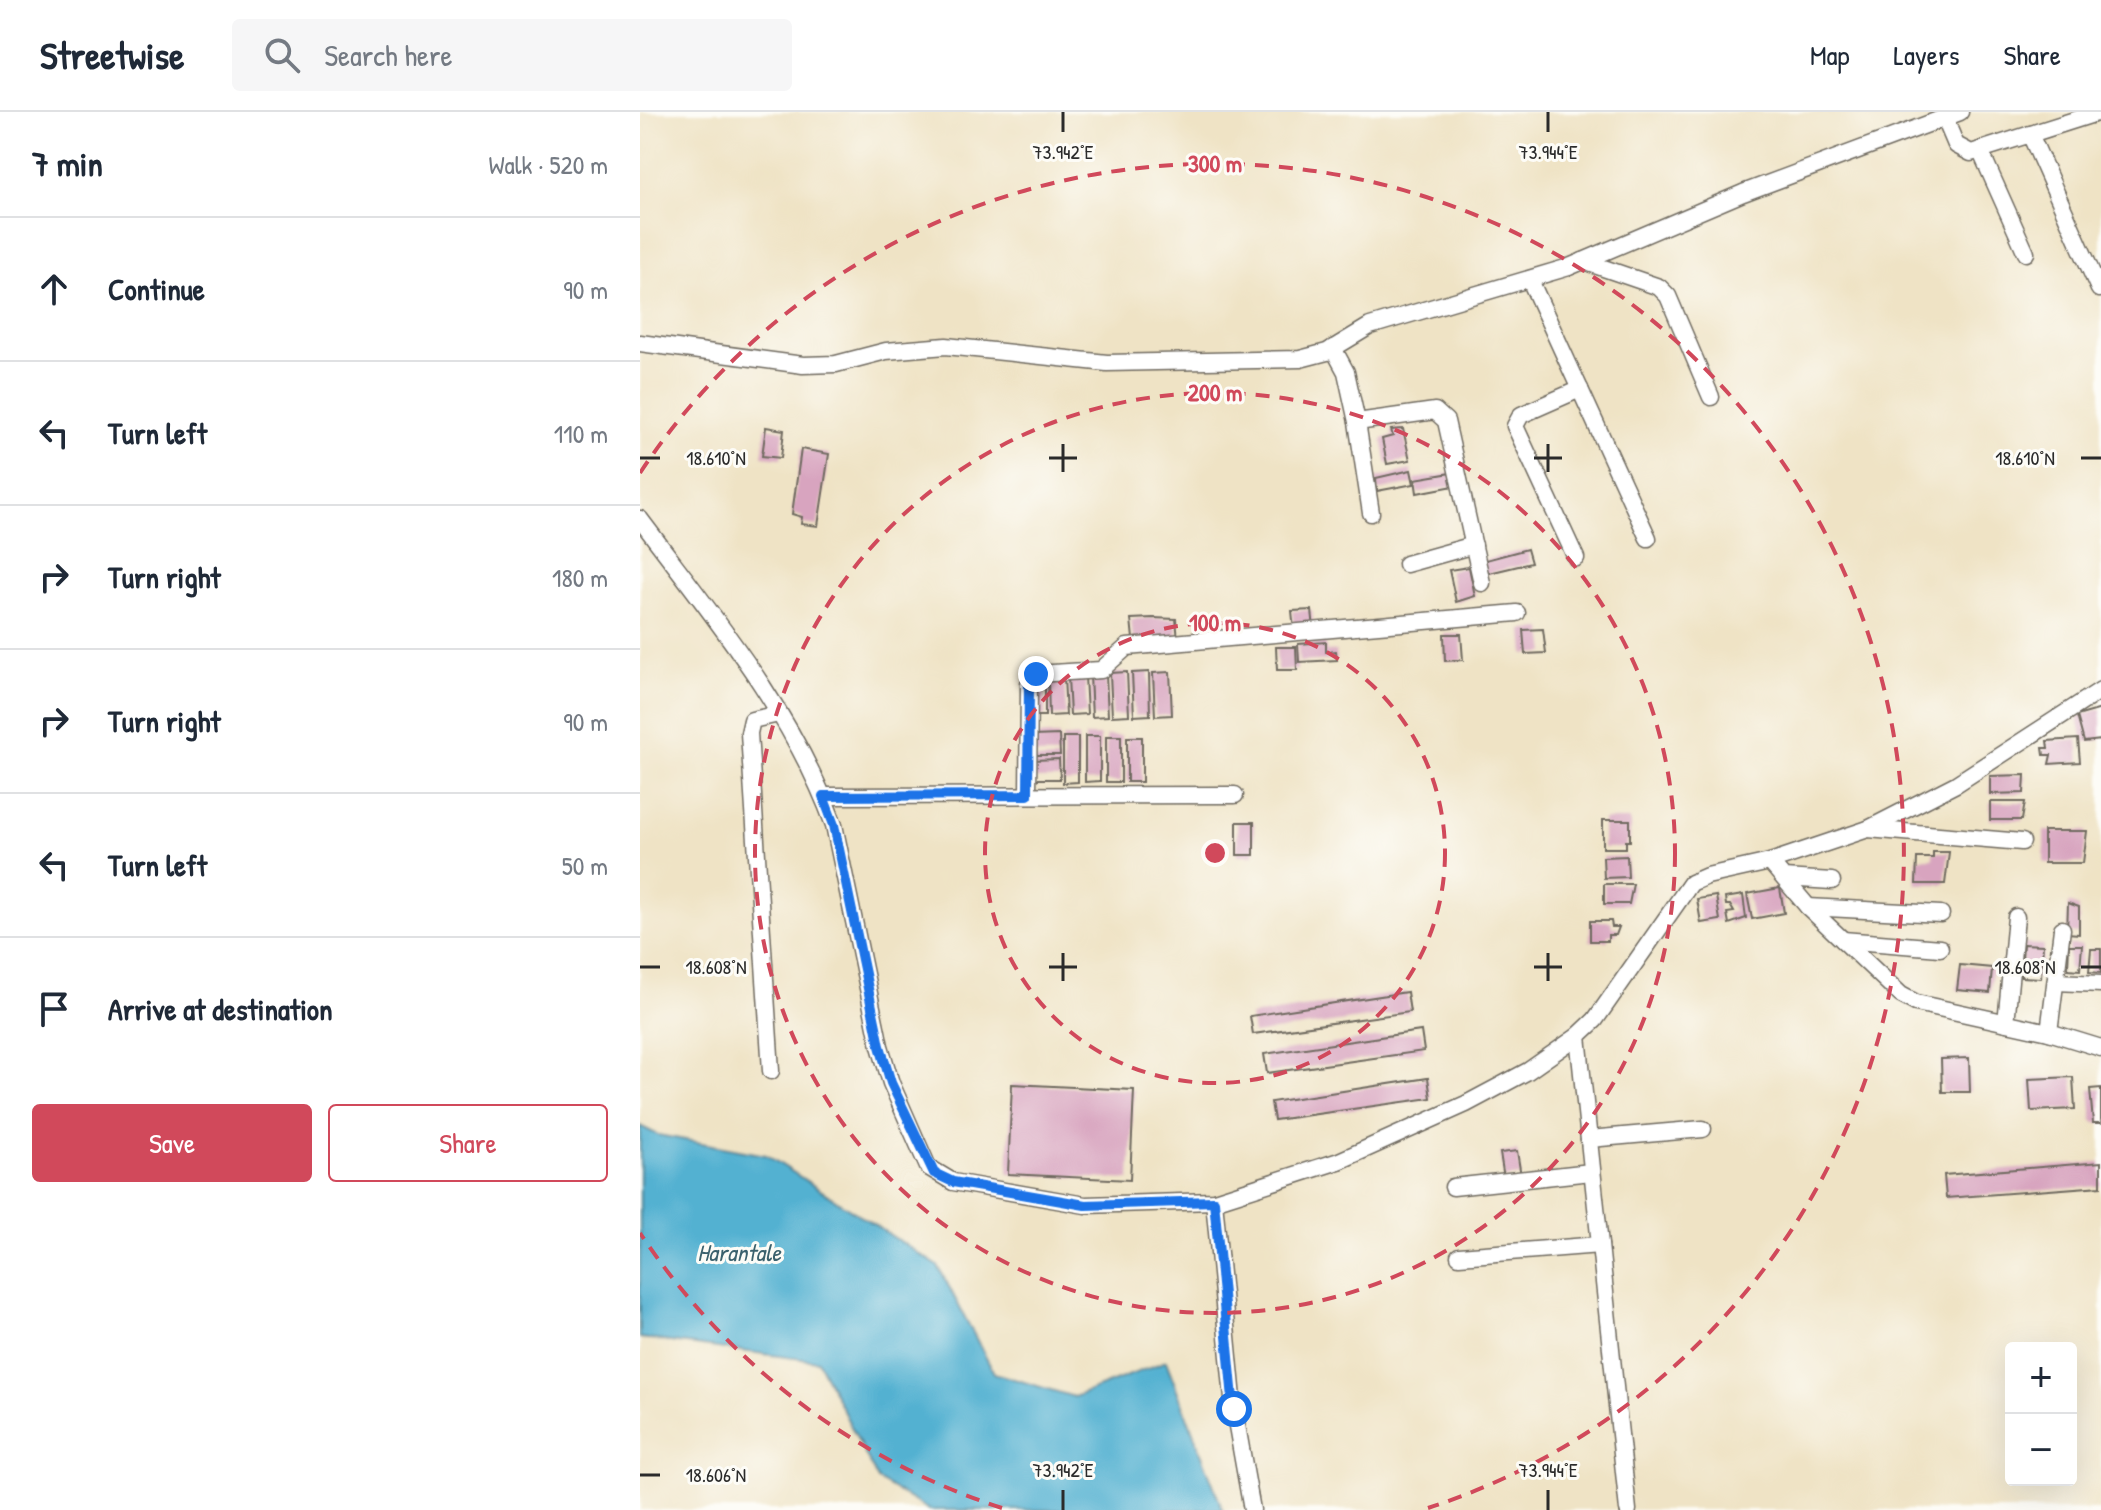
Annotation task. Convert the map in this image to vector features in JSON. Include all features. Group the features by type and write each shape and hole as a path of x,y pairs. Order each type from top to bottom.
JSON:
{"street":[{"path":"640,343 803,365 836,364 886,351 946,346 1107,363 1300,359 1333,348 1370,326 1530,280 1583,261 1743,193 1953,116 1962,151 1980,150 2100,112"},
{"path":"2030,134 2099,289"},
{"path":"1980,150 2026,253"},
{"path":"1583,261 1659,287 1668,296 1711,397"},
{"path":"1530,280 1648,538"},
{"path":"1333,348 1346,372 1371,513"},
{"path":"1576,558 1515,426 1521,415 1580,389"},
{"path":"1357,422 1441,413 1446,421 1482,583"},
{"path":"640,519 761,680 823,796 834,825 880,1046 891,1083 934,1173 953,1182 1085,1205 1214,1201 1339,1161 1452,1110 1528,1071 1578,1036 1595,1020 1691,883 1707,876 1770,862 1868,829 1956,784 2101,690"},
{"path":"1406,564 1474,545"},
{"path":"1028,795 1029,684 1036,674 1101,670 1127,647 1517,613"},
{"path":"771,1071 749,733 752,720 779,714"},
{"path":"823,796 1235,795"},
{"path":"1868,829 2022,842"},
{"path":"1770,862 1808,907 1901,995 1916,1003 2049,1032 2101,1048"},
{"path":"1784,878 1832,881"},
{"path":"1808,907 1941,914"},
{"path":"2006,1023 2016,917"},
{"path":"2049,1032 2062,929"},
{"path":"1843,940 1940,948"},
{"path":"2056,982 2101,984"},
{"path":"1578,1036 1628,1510"},
{"path":"1589,1139 1703,1129"},
{"path":"1453,1187 1591,1172"},
{"path":"1214,1201 1234,1409 1252,1510"},
{"path":"1459,1256 1600,1245"}],"water":[{"name":"Harantale","path":"640,1126 658,1135 766,1155 938,1266 994,1373 1074,1397 1166,1361 1223,1510 929,1510 878,1480 818,1361 640,1338"}],"building":[{"path":"766,427 784,430 781,458 762,456"},
{"path":"1403,429 1410,460 1387,464 1382,439 1393,436 1391,430"},
{"path":"801,449 829,454 818,526 801,524 802,517 792,514"},
{"path":"1411,470 1414,484 1377,491 1376,478"},
{"path":"1451,473 1454,486 1417,493 1415,479"},
{"path":"1527,549 1531,563 1485,574 1482,561"},
{"path":"1469,567 1475,596 1456,602 1449,570"},
{"path":"1312,610 1314,629 1294,630 1292,611"},
{"path":"1131,619 1176,619 1178,640 1133,639"},
{"path":"1543,629 1546,653 1525,654 1523,630"},
{"path":"1444,634 1461,634 1463,660 1445,661"},
{"path":"1326,642 1326,652 1336,651 1337,660 1299,662 1298,644"},
{"path":"1276,647 1296,647 1297,670 1277,670"},
{"path":"1127,672 1129,715 1112,716 1110,673"},
{"path":"1149,672 1150,715 1134,716 1132,673"},
{"path":"1170,672 1172,715 1155,716 1153,673"},
{"path":"1090,675 1106,675 1108,716 1092,717"},
{"path":"1085,676 1087,714 1070,715 1068,677"},
{"path":"1064,677 1066,715 1049,716 1048,679"},
{"path":"1045,679 1045,716 1031,716 1034,680"},
{"path":"2101,709 2101,740 2084,742 2077,716"},
{"path":"1059,735 1060,755 1032,755 1032,736"},
{"path":"1085,736 1100,736 1100,781 1085,782"},
{"path":"1106,736 1121,736 1121,782 1106,782"},
{"path":"1063,737 1078,737 1078,782 1063,783"},
{"path":"1127,737 1142,737 1142,782 1127,782"},
{"path":"2078,739 2080,762 2049,764 2051,755 2044,755 2043,748 2048,748 2047,741"},
{"path":"1059,759 1060,779 1032,779 1033,760"},
{"path":"2025,775 2024,793 1990,794 1990,776"},
{"path":"1990,802 2025,802 2022,820 1990,820"},
{"path":"1603,820 1630,820 1630,841 1626,841 1626,848 1603,848"},
{"path":"1237,822 1254,822 1254,855 1237,855"},
{"path":"2044,831 2087,831 2083,863 2044,863"},
{"path":"1933,852 1949,852 1945,884 1916,884 1917,858 1933,858"},
{"path":"1627,856 1628,877 1604,878 1603,857"},
{"path":"1604,884 1633,884 1629,904 1604,904"},
{"path":"1780,888 1784,913 1752,919 1747,894"},
{"path":"1743,895 1746,918 1729,924 1727,913 1734,912 1730,905 1726,905 1725,898"},
{"path":"1716,896 1720,920 1701,923 1697,899"},
{"path":"2068,903 2079,907 2079,934 2067,933"},
{"path":"1590,921 1611,921 1612,927 1619,927 1616,935 1608,935 1608,941 1590,941"},
{"path":"2023,944 2043,945 2041,978 2021,977"},
{"path":"2069,945 2082,945 2080,970 2068,969"},
{"path":"2091,949 2101,949 2101,973 2089,972"},
{"path":"1960,965 1992,968 1990,993 1957,990"},
{"path":"1407,992 1410,1012 1253,1034 1250,1016"},
{"path":"1421,1031 1424,1051 1267,1073 1264,1054"},
{"path":"1969,1058 1970,1092 1942,1092 1941,1059"},
{"path":"2073,1077 2075,1109 2031,1111 2029,1079"},
{"path":"1428,1078 1431,1098 1274,1120 1271,1102"},
{"path":"1012,1084 1134,1090 1130,1180 1008,1174"},
{"path":"2101,1088 2101,1123 2093,1123 2090,1089"},
{"path":"1517,1151 1521,1176 1504,1178 1500,1153"},
{"path":"2101,1162 2101,1186 1946,1198 1944,1175"}],"route":[{"path":"1036,674 1029,684 1028,795 823,796 834,825 880,1046 891,1083 928,1167 953,1182 1085,1205 1214,1201 1234,1409"}]}
